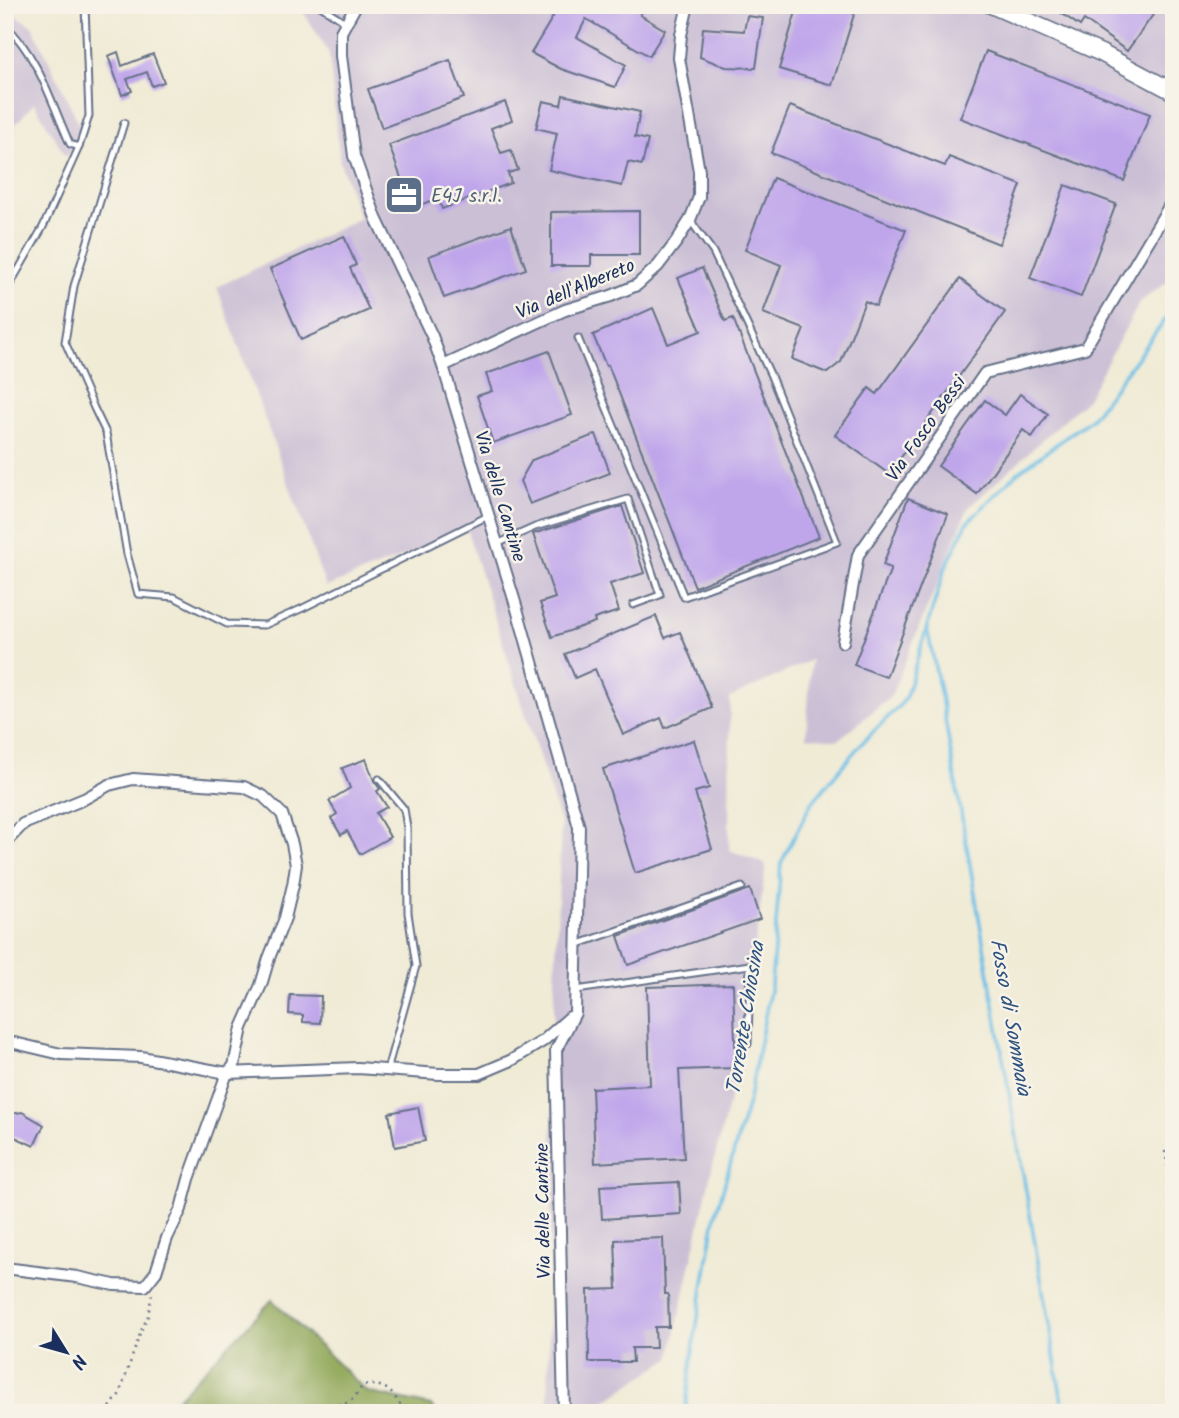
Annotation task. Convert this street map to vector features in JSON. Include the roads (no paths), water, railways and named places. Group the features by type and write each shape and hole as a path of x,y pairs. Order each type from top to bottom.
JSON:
{"main road":[{"path":"991,5 1101,53 1174,92"}],"street":[{"name":"Via delle Cantine","path":"356,5 341,32 341,56 354,156 376,218 432,336 443,366 579,827 575,1013 556,1050 564,1413"},
{"name":"Via dell'Albereto","path":"443,366 565,310 637,285 658,266 690,220 699,197 699,171 679,58 688,5"},
{"name":"Via Fosco Bessi","path":"844,642 858,555 985,373 1085,348 1174,198"},
{"path":"5,843 23,824 85,799 109,785 132,779 244,787 263,796 282,814 296,865 285,918 242,1028 234,1066 227,1073 181,1209 167,1238 156,1272 145,1286 114,1285 77,1277 5,1268"},
{"path":"5,1029 6,1041 61,1054 141,1058 227,1073 358,1068 479,1074 522,1054 575,1013"}],"lane":[{"path":"5,293 43,227 79,147 89,116 85,5"},
{"path":"319,5 345,23"},
{"path":"5,25 15,34 38,72 70,144 79,147"},
{"path":"124,123 74,286 65,342 106,433 127,554 138,594 174,597 227,624 264,625 488,516"},
{"path":"578,338 684,597 836,542 771,376 713,252 690,220"},
{"path":"497,544 536,527 628,499 660,595 633,606"},
{"path":"379,779 404,809 407,828 408,913 416,966 387,1070"},
{"path":"576,944 742,887"},
{"path":"576,990 750,965 748,1044"}],"waterway":[{"name":"Torrente Chiosina","path":"687,1413 694,1342 715,1217 749,1099 771,985 781,863 811,804 860,745 906,696 944,571 967,523 1017,473 1091,419 1174,308"},
{"name":"Fosso di Sommaia","path":"927,628 941,696 1064,1413"}],"place":[{"name":"E4J s.r.l.","path":"404,195"}]}
